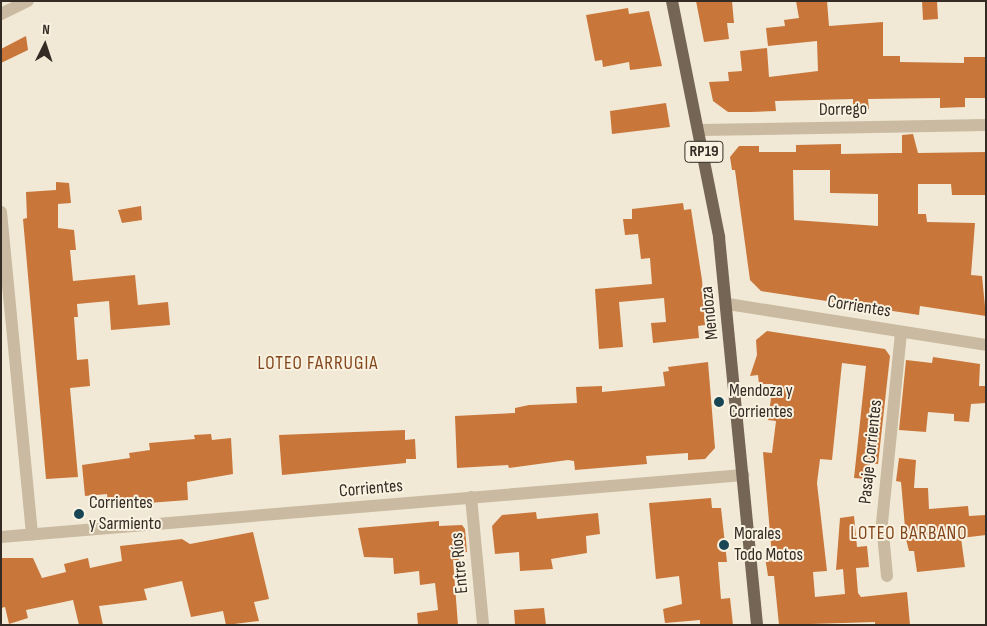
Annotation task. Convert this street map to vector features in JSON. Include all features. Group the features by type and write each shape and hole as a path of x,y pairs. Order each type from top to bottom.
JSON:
{"main road":[{"name":"Mendoza","path":"672,1 700,130 728,304 757,625"}],"street":[{"path":"1,14 28,1"},
{"name":"Dorrego","path":"700,130 986,125"},
{"path":"1,212 32,535"},
{"name":"Corrientes","path":"728,304 986,345"},
{"name":"Pasaje Corrientes","path":"887,576 882,523 901,332"},
{"name":"Corrientes","path":"1,537 743,475"},
{"name":"Entre Ríos","path":"471,498 483,625"}],"building":[{"path":"696,1 732,1 734,23 727,23 729,39 704,42"},
{"path":"796,1 827,1 829,26 883,22 883,56 900,56 900,62 964,63 964,57 986,57 986,98 965,98 965,107 940,108 940,98 868,99 869,109 853,110 853,99 775,101 776,111 728,112 713,101 709,82 729,81 728,72 742,71 740,51 767,48 769,77 818,71 817,41 768,46 766,28 785,26 784,20 799,18"},
{"path":"922,1 937,1 938,19 923,20"},
{"path":"628,8 629,14 649,11 662,66 630,70 629,62 603,67 602,60 595,61 586,15"},
{"path":"26,36 28,50 1,63 1,49"},
{"path":"666,103 670,127 612,134 610,111"},
{"path":"913,134 918,153 986,152 986,195 952,195 951,184 918,184 918,214 926,214 927,222 975,223 971,275 982,276 986,316 920,306 919,315 761,291 750,280 735,170 732,170 730,157 739,146 759,146 759,152 796,152 796,145 841,144 841,154 902,153 902,135","holes":["793,170 830,170 830,193 878,194 878,226 794,220"]},
{"path":"56,182 69,183 71,203 58,204 58,228 74,230 76,250 70,250 73,281 135,275 138,305 168,302 170,325 111,330 109,301 77,304 78,317 74,317 77,360 88,359 90,386 70,388 78,477 46,479 23,219 27,218 26,192 56,190"},
{"path":"683,203 684,210 691,209 702,280 705,325 698,326 699,338 653,343 651,323 666,322 664,298 619,302 623,347 599,349 595,289 652,284 650,258 641,259 638,234 625,235 623,219 632,219 632,209"},
{"path":"141,206 142,220 122,223 118,210"},
{"path":"767,331 885,349 890,356 878,464 870,464 868,479 854,478 866,366 842,363 832,460 820,459 817,483 827,571 813,572 815,597 845,594 843,569 836,570 840,518 854,516 857,547 867,546 869,567 856,568 858,593 861,597 907,592 910,625 875,625 875,622 779,625 774,576 768,576 765,557 772,556 763,452 772,453 776,421 768,420 773,384 759,384 758,375 750,376 757,355 756,340"},
{"path":"933,357 980,364 979,386 986,386 986,403 971,404 969,422 954,421 954,414 928,412 926,432 899,430 906,360 932,363"},
{"path":"708,362 715,448 705,459 688,460 688,453 646,456 647,464 575,470 574,461 568,460 509,468 508,465 457,468 455,416 515,413 515,408 529,405 577,403 576,387 602,386 602,392 665,386 663,372 669,371 668,367"},
{"path":"405,430 405,440 415,439 416,459 406,459 406,463 282,475 279,435"},
{"path":"211,434 212,440 231,438 233,474 187,482 188,500 108,506 107,494 85,496 82,465 130,458 129,453 150,450 149,443 195,439 194,435"},
{"path":"899,458 916,460 914,488 928,488 929,509 968,506 969,516 986,515 986,535 961,538 965,567 917,572 914,551 909,551 906,539 901,482 896,481"},
{"path":"711,498 712,508 721,508 727,562 718,562 721,599 730,598 733,625 700,625 700,620 665,623 663,609 682,604 679,576 656,579 649,503"},
{"path":"536,512 537,519 598,513 600,534 586,536 587,553 551,559 553,569 520,571 519,552 495,554 492,526 502,515"},
{"path":"439,521 439,526 462,525 465,529 467,552 458,553 459,560 453,560 458,625 418,625 417,613 438,610 435,583 420,585 419,571 394,574 393,558 364,557 358,528"},
{"path":"253,532 269,599 254,602 259,621 226,625 223,611 191,617 182,581 144,589 147,600 99,606 103,625 79,625 73,600 26,610 28,618 9,624 5,607 1,608 1,558 33,558 42,578 66,572 64,564 88,558 90,568 122,561 120,546 182,539 190,544"},
{"path":"544,608 546,625 515,625 514,610"}],"place":[{"name":"Mendoza y Corrientes","path":"719,402"},
{"name":"Corrientes y Sarmiento","path":"79,514"},
{"name":"Morales Todo Motos","path":"724,545"}],"district":[{"name":"LOTEO FARRUGIA","path":"318,364"},
{"name":"LOTEO BARBANO","path":"909,534"}]}
